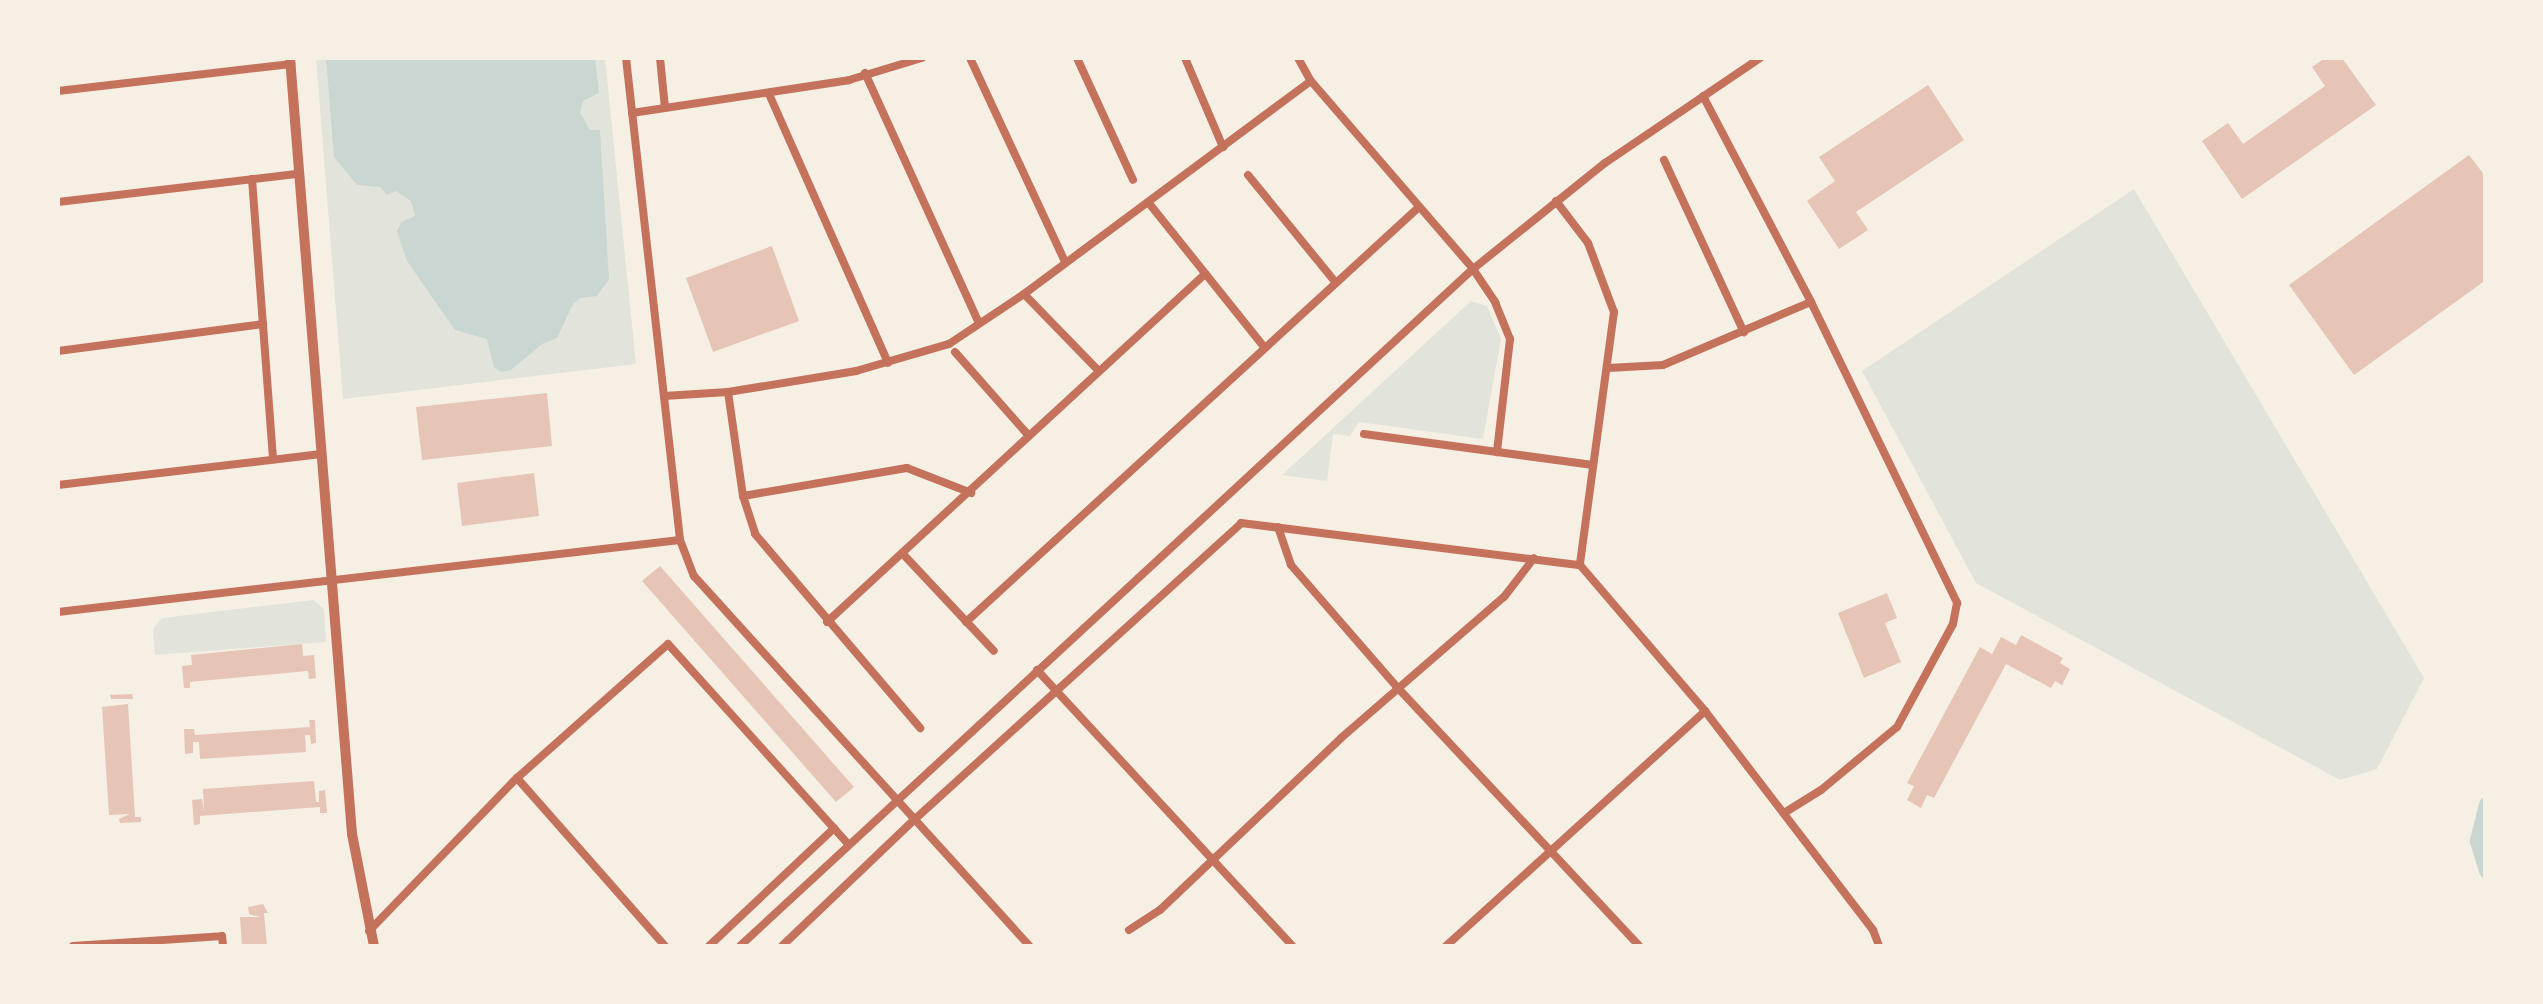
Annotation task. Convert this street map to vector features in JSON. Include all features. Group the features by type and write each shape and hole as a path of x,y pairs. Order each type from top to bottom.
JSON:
{"street":[{"path":"248,58 249,69"},
{"path":"626,58 680,540 694,576 1029,946"},
{"path":"660,58 666,108"},
{"path":"632,112 769,94 922,58"},
{"path":"970,58 1065,262"},
{"path":"1077,58 1133,180"},
{"path":"1184,58 1224,147"},
{"path":"1298,58 1311,81 1473,269 1495,302 1510,339 1496,452"},
{"path":"740,946 1473,269 1556,202 1760,58"},
{"path":"58,90 290,61 296,174 352,834 374,946"},
{"path":"865,73 979,323"},
{"path":"664,396 728,392 888,363 949,344 1024,294 1311,81"},
{"path":"769,94 888,363"},
{"path":"1703,96 1811,302 1958,603 1954,624 1897,727 1821,790 1784,813"},
{"path":"1664,160 1744,332"},
{"path":"58,202 296,174"},
{"path":"1248,175 1336,282"},
{"path":"252,179 273,459"},
{"path":"1148,202 1264,347"},
{"path":"1556,202 1588,243 1614,312 1580,565"},
{"path":"966,622 1419,207"},
{"path":"827,622 1205,274"},
{"path":"1024,294 1099,372"},
{"path":"1608,368 1664,365 1811,302"},
{"path":"58,350 263,324"},
{"path":"955,352 1030,436"},
{"path":"728,392 743,496 755,534 920,728"},
{"path":"1364,434 1592,465"},
{"path":"58,485 321,454"},
{"path":"743,496 907,468 970,493"},
{"path":"782,946 914,820 1241,523 1580,565 1705,711 1873,930 1878,946"},
{"path":"1278,528 1291,565 1397,688 1640,946"},
{"path":"58,612 680,540"},
{"path":"902,553 994,651"},
{"path":"1128,930 1160,910 1397,688 1504,597 1534,558"},
{"path":"369,931 517,778 668,644 848,844"},
{"path":"1036,670 1293,946"},
{"path":"1446,946 1705,711"},
{"path":"517,778 665,946"},
{"path":"709,946 834,828"},
{"path":"73,946 222,936 223,946"}],"shaded area":[{"path":"316,58 605,58 636,364 343,399"},
{"path":"326,58 595,58 599,93 583,101 580,113 590,130 600,130 609,279 597,296 580,298 573,304 557,338 542,344 511,370 501,372 494,367 487,339 455,330 407,261 397,231 401,222 415,216 411,201 396,191 387,195 380,187 357,185 334,157"},
{"path":"2134,189 2424,678 2377,769 2340,780 1976,583 1862,371"},
{"path":"1471,301 1487,306 1501,339 1483,439 1359,422 1350,436 1333,434 1327,481 1282,475"},
{"path":"313,600 324,609 326,642 155,655 153,629 162,618"}],"building":[{"path":"2325,58 2342,58 2376,105 2242,199 2202,141 2228,123 2243,144 2325,86 2312,67"},
{"path":"1928,85 1964,140 1856,212 1868,230 1839,249 1807,201 1835,181 1819,157"},
{"path":"2469,155 2486,177 2486,280 2354,375 2289,285"},
{"path":"772,246 799,321 713,352 686,278"},
{"path":"547,393 552,446 422,460 416,407"},
{"path":"534,473 539,516 462,526 457,483"},
{"path":"660,566 854,787 836,802 642,581"},
{"path":"1887,593 1897,618 1885,623 1901,662 1864,678 1838,613"},
{"path":"2021,635 2063,658 2060,663 2070,669 2062,685 2055,681 2051,688 2006,664 1934,798 1927,795 1921,808 1907,800 1914,786 1907,783 1980,647 1992,654 2001,637 2016,645"},
{"path":"302,644 303,656 314,655 316,678 309,679 308,671 190,682 190,688 184,688 182,666 192,665 191,655"},
{"path":"132,694 133,699 111,699 110,695"},
{"path":"128,704 135,817 141,817 141,822 120,823 119,819 130,814 109,815 102,707"},
{"path":"309,720 315,720 316,743 311,744 310,735 305,735 306,752 200,759 199,742 193,742 193,753 185,754 184,729 194,729 195,735 310,727"},
{"path":"314,781 316,802 319,791 325,790 327,813 320,813 320,807 200,816 200,824 194,825 192,800 202,799 204,811 203,789"},
{"path":"263,904 268,913 264,913 267,946 242,946 240,917 260,917 249,914 248,907"}],"waterway":[{"path":"2486,804 2477,841 2486,871"}]}
